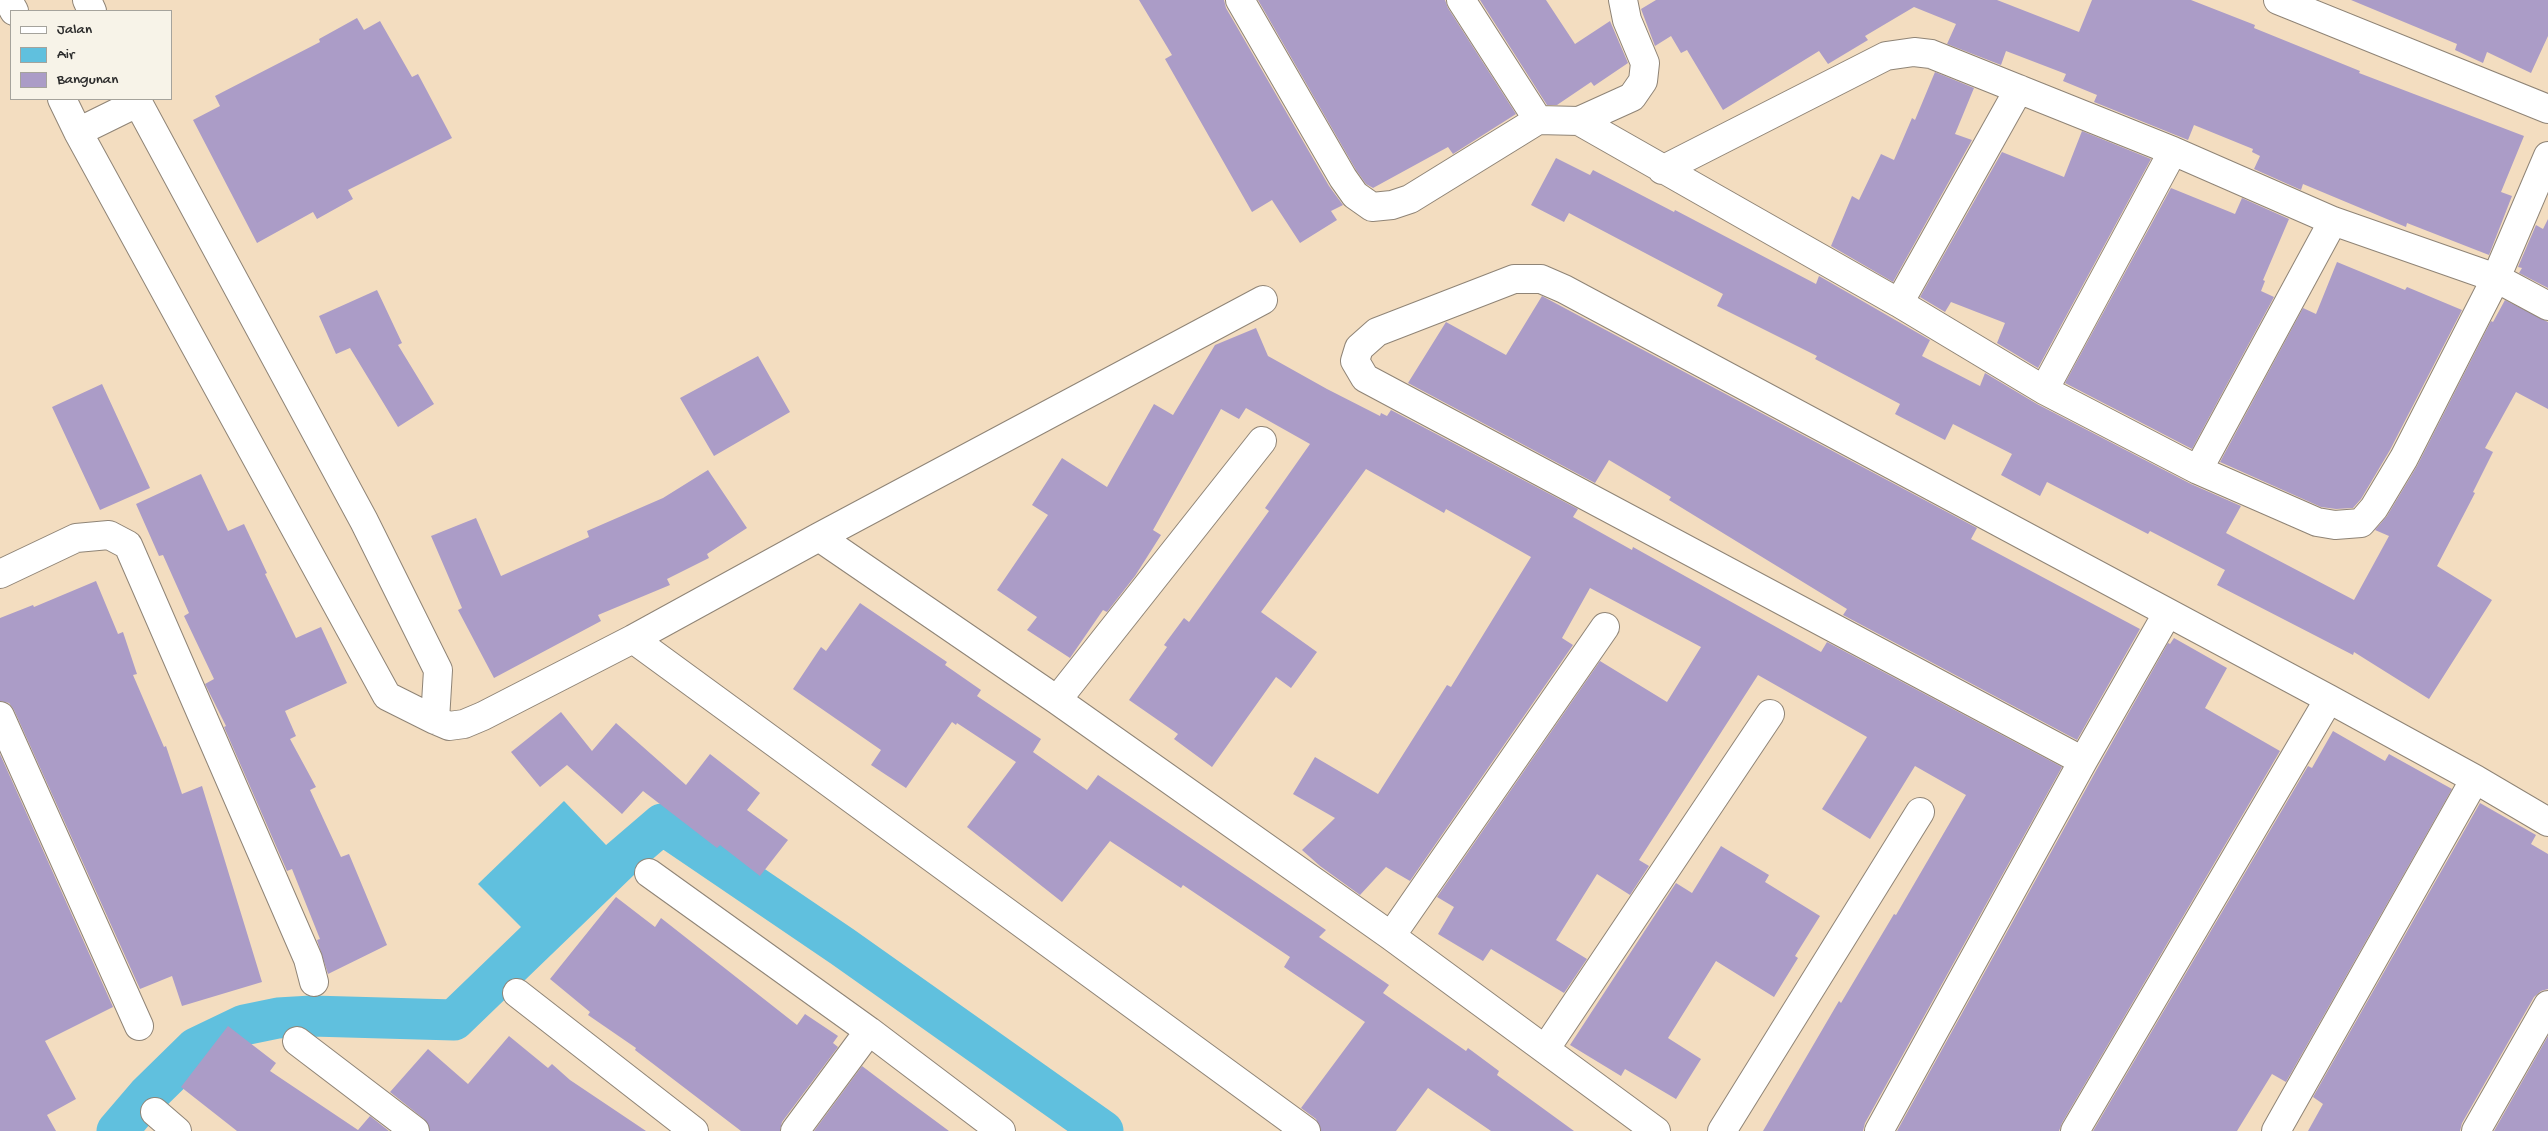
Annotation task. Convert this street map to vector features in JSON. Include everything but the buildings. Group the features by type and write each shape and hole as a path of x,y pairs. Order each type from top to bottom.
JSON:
{"street":[{"path":"1240,0 1343,178 1355,195 1372,207 1392,205 1410,199 1538,120 1579,121 1632,97 1643,81 1645,63 1627,20 1623,0"},
{"path":"1461,0 1538,120"},
{"path":"2278,0 2548,110"},
{"path":"1662,170 1886,56 1914,52 1931,54 2020,88 2173,151 2333,221 2496,278 2548,306"},
{"path":"1899,303 2020,88"},
{"path":"62,100 78,132 387,696 449,726 464,724 484,716 633,639 819,537 1264,300"},
{"path":"78,132 136,101 364,521 438,670 435,720"},
{"path":"1579,121 1662,170 1899,303 2044,390 2198,470 2317,522 2335,525 2360,523 2374,508 2404,458 2496,278 2548,156"},
{"path":"2044,390 2173,151"},
{"path":"2198,470 2333,221"},
{"path":"2083,761 1365,378 1355,361 1360,348 1377,332 1486,290 1514,280 1541,279 1564,289 2167,614 2329,699 2475,779 2548,822"},
{"path":"1057,700 1262,441"},
{"path":"0,574 76,538 109,535 128,545 308,959 314,982"},
{"path":"819,537 1057,700 1391,936 1546,1048 1656,1131"},
{"path":"1878,1131 2083,761 2167,614"},
{"path":"1391,936 1605,627"},
{"path":"633,639 1306,1131"},
{"path":"2074,1131 2329,699"},
{"path":"1546,1048 1770,714"},
{"path":"0,716 139,1026"},
{"path":"2276,1131 2475,779"},
{"path":"1722,1131 1920,812"},
{"path":"649,873 869,1031 1000,1131"},
{"path":"516,993 694,1131"},
{"path":"2476,1131 2548,1005"},
{"path":"795,1131 869,1031"},
{"path":"297,1041 415,1131"},
{"path":"155,1112 177,1131"}],"water":[{"path":"564,801 607,846 522,928 478,884"}],"waterway":[{"path":"117,1131 147,1096 196,1048 244,1025 278,1018 312,1016 454,1020 620,860 662,824 843,947 1103,1131"}]}
